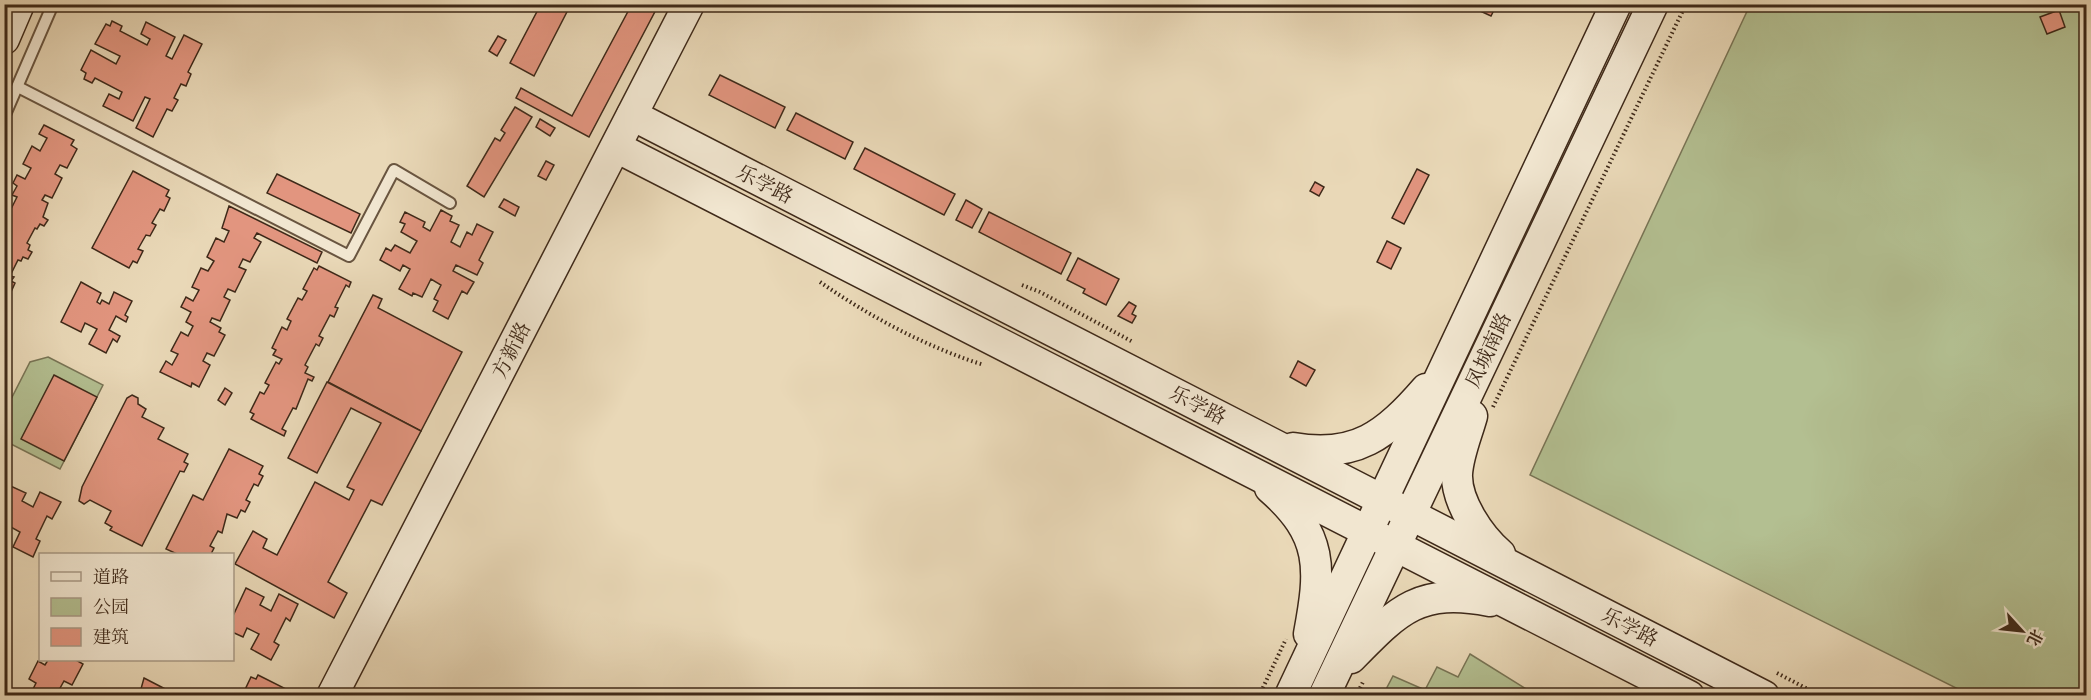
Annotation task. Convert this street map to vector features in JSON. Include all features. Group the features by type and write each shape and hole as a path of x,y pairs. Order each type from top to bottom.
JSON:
{"street":[{"path":"4,39 19,4"},
{"name":"方新路","path":"333,696 689,4"},
{"name":"凤城南路","path":"1296,683 1616,4"},
{"name":"凤城南路","path":"1336,692 1395,545 1653,4"},
{"name":"乐学路","path":"632,115 1532,576 1766,682"},
{"name":"乐学路","path":"616,147 1689,696"},
{"path":"1270,442 1318,452 1365,443 1398,420 1426,390 1457,345"},
{"path":"1484,359 1457,474 1459,492 1478,529 1490,545 1532,576"},
{"path":"1252,472 1275,492 1305,528 1318,564 1316,594 1296,683"},
{"path":"1336,692 1384,623 1402,610 1418,603 1445,597 1467,597 1516,606"}],"lane":[{"path":"4,117 53,4"},
{"path":"18,87 349,256 394,170 450,203"}],"path":[{"path":"1492,410 1686,4"},
{"path":"817,279 854,305 957,357 990,367"},
{"path":"1018,284 1050,297 1141,347"},
{"path":"1258,696 1287,637"},
{"path":"1336,692 1365,677"},
{"path":"1766,682 1821,696"}],"green space":[{"path":"1750,5 2086,5 2086,695 1970,695 1530,475"},
{"path":"48,357 103,385 60,469 5,441 4,413 30,362"},
{"path":"1470,654 1536,695 1383,695 1393,676 1425,690 1437,667 1458,677"}],"building":[{"path":"541,4 571,4 534,76 510,63"},
{"path":"632,4 659,4 589,137 516,98 521,88 572,116"},
{"path":"1465,4 1497,4 1491,16"},
{"path":"2059,10 2065,27 2047,34 2040,17"},
{"path":"112,21 122,26 120,31 147,45 150,39 141,34 146,22 175,37 166,56 172,59 184,35 202,44 188,72 191,74 186,86 181,84 174,98 178,100 172,111 167,109 153,137 136,128 150,99 145,97 133,121 103,106 109,94 119,99 122,92 95,78 92,83 84,79 86,73 81,70 91,50 116,64 120,56 95,44 106,24 110,26"},
{"path":"498,36 506,40 497,56 489,51"},
{"path":"720,75 785,107 775,128 709,95"},
{"path":"515,107 532,117 484,197 467,186 495,138 500,141 505,133 501,130"},
{"path":"796,113 853,142 845,159 787,130"},
{"path":"540,119 555,128 550,136 536,127"},
{"path":"44,125 74,140 71,145 77,149 67,168 60,165 55,174 62,178 52,198 45,195 42,200 48,203 43,217 48,220 44,226 40,224 37,229 35,228 27,243 30,245 28,250 32,252 28,259 23,257 21,261 18,260 10,276 14,277 11,281 15,283 11,292 7,290 5,294 4,211 9,213 17,197 12,195 17,186 13,183 17,175 25,179 31,168 23,164 32,146 40,151 47,138 39,134"},
{"path":"865,148 955,194 944,215 854,169"},
{"path":"546,161 554,165 546,180 538,176"},
{"path":"1417,169 1429,175 1404,224 1392,218"},
{"path":"133,171 169,190 166,196 170,198 164,211 160,209 152,223 156,225 150,236 146,235 138,249 143,251 137,263 133,261 129,268 92,248"},
{"path":"277,174 360,214 351,233 267,193"},
{"path":"1315,182 1324,187 1319,196 1310,191"},
{"path":"504,199 519,207 515,216 499,207"},
{"path":"966,200 982,209 972,228 956,220"},
{"path":"229,206 322,252 317,263 257,233 254,238 261,242 250,262 243,259 239,267 246,270 235,292 228,289 224,297 230,300 220,321 212,318 210,322 221,328 219,332 225,335 214,356 207,353 203,361 210,365 199,387 192,383 191,387 160,372 166,361 172,365 178,354 171,351 181,332 188,336 193,326 186,322 191,312 181,307 186,297 193,301 199,290 192,287 201,268 208,271 214,261 207,257 216,238 224,242 229,231 222,228"},
{"path":"441,210 452,216 450,221 459,225 451,242 460,247 467,232 472,235 477,224 493,232 479,260 483,263 477,275 456,265 453,271 474,282 467,294 462,291 448,319 433,311 438,301 434,299 441,285 431,279 422,297 413,293 412,296 399,289 410,269 403,265 400,271 380,260 386,248 391,251 395,245 410,253 417,241 401,232 405,224 400,222 405,212 425,222 423,227 430,231"},
{"path":"989,212 1071,253 1061,274 979,232"},
{"path":"1387,241 1401,248 1391,269 1377,262"},
{"path":"1078,258 1119,279 1106,305 1083,293 1085,289 1067,280"},
{"path":"319,266 351,282 349,287 346,285 335,307 338,308 334,317 330,315 319,336 323,338 319,346 316,344 305,365 308,367 305,373 314,377 312,381 308,379 296,409 293,408 282,429 286,431 284,436 251,419 254,414 250,412 260,392 264,394 269,385 265,383 276,362 279,364 282,359 273,355 276,350 272,348 282,327 287,330 291,321 287,319 298,298 302,300 307,291 303,289 314,268 317,270"},
{"path":"81,282 101,293 97,302 100,304 102,300 109,304 114,292 132,301 125,315 128,317 126,322 116,316 109,330 120,336 117,342 113,339 106,353 89,344 97,329 85,323 81,332 61,322"},
{"path":"373,295 382,299 378,308 462,352 421,431 328,382"},
{"path":"1129,302 1136,306 1132,314 1136,316 1132,323 1118,316"},
{"path":"1298,361 1315,370 1306,386 1290,377"},
{"path":"54,375 97,397 64,461 21,439"},
{"path":"327,382 421,431 382,505 371,500 328,582 347,593 334,618 235,564 253,531 267,539 263,548 277,555 315,482 349,500 354,490 347,487 381,423 351,408 317,473 288,458"},
{"path":"225,388 232,393 225,405 218,400"},
{"path":"132,395 138,398 138,404 146,409 142,417 164,428 158,439 188,454 184,462 188,464 184,472 180,471 142,546 110,530 112,527 105,523 111,511 90,500 84,504 79,501 82,487 127,398"},
{"path":"229,449 263,466 259,474 263,476 258,486 254,484 246,500 250,502 245,512 241,510 237,518 227,514 222,533 218,531 210,546 214,548 212,553 175,553 166,549 193,495 203,500"},
{"path":"4,483 26,493 22,501 33,507 40,492 61,502 52,519 47,516 36,539 40,541 33,557 13,547 20,532 9,526 4,533"},
{"path":"246,588 264,597 260,605 271,611 279,594 298,604 290,621 286,618 274,642 279,645 271,660 251,649 259,634 247,628 243,637 234,633 234,614"},
{"path":"38,661 45,665 47,661 78,661 83,664 72,685 64,681 59,690 67,693 66,696 20,696 23,691 30,695 36,683 29,679"},
{"path":"258,675 290,691 288,695 284,693 242,696 251,677 256,679"},
{"path":"144,678 175,694 175,696 139,696"}]}
